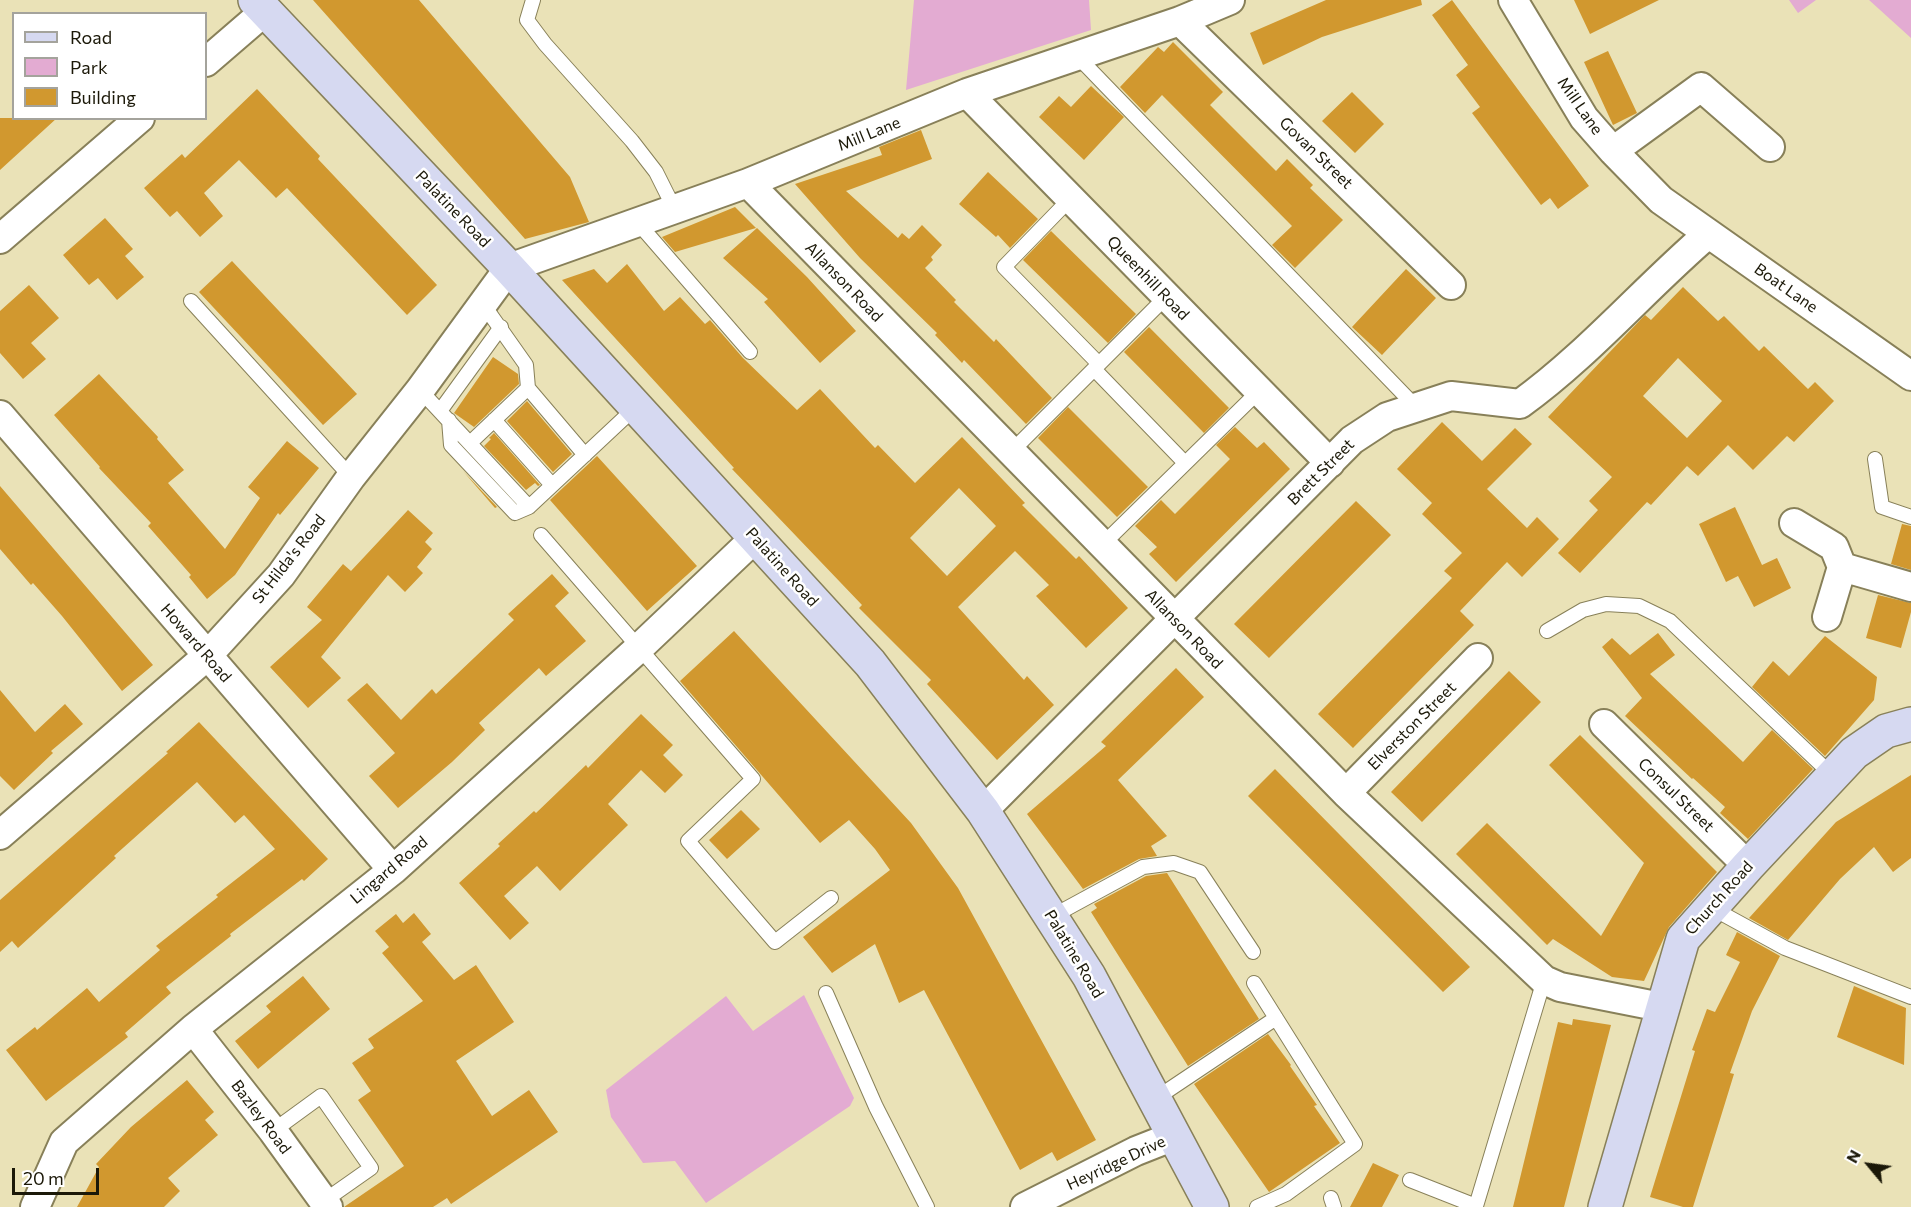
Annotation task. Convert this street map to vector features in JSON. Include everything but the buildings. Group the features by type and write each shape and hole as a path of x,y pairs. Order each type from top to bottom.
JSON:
{"main road":[{"name":"Palatine Road","path":"260,6 509,268 870,663 983,811 1089,976 1212,1207"},
{"name":"Church Road","path":"1605,1207 1661,1007 1683,939 1854,753 1886,731 1911,724"}],"street":[{"name":"Mill Lane","path":"509,268 748,183 967,93 1180,21 1230,0"},
{"name":"Mill Lane","path":"1513,0 1584,118 1661,200"},
{"path":"207,61 260,6"},
{"name":"Govan Street","path":"1180,21 1452,285"},
{"path":"1613,151 1701,87 1770,147"},
{"name":"Queenhill Road","path":"967,93 1330,463"},
{"path":"0,239 138,120"},
{"name":"Allanson Road","path":"748,183 1346,793 1544,980 1560,987 1661,1007"},
{"name":"Boat Lane","path":"1661,200 1911,376"},
{"name":"Brett Street","path":"983,811 1352,440 1387,417 1451,396 1520,404 1555,378 1667,269 1708,234"},
{"name":"St Hilda's Road","path":"2,830 207,656 281,575 351,477 420,390 509,268"},
{"name":"Howard Road","path":"0,415 393,870"},
{"path":"1794,523 1834,547 1842,567 1827,617"},
{"name":"Lingard Road","path":"34,1207 64,1142 193,1029 393,870 639,648 756,537"},
{"path":"1842,567 1911,587"},
{"name":"Elverston Street","path":"1346,793 1479,658"},
{"name":"Consul Street","path":"1604,723 1748,866"},
{"name":"Bazley Road","path":"193,1029 273,1131 326,1204"},
{"name":"Heyridge Drive","path":"1025,1207 1136,1151 1174,1136"}],"lane":[{"path":"533,0 527,20 545,44 656,172 675,210"},
{"path":"1077,56 1416,407"},
{"path":"1070,199 1004,267 1185,463"},
{"path":"638,223 750,352"},
{"path":"1011,452 1166,297"},
{"path":"191,302 351,477"},
{"path":"483,304 526,365 528,388 585,454"},
{"path":"501,327 444,416 451,445 515,513 529,507 637,406"},
{"path":"470,443 528,388"},
{"path":"420,390 529,507"},
{"path":"1102,545 1259,391"},
{"path":"494,420 552,485"},
{"path":"1875,459 1882,507 1911,517"},
{"path":"541,535 753,779 688,841 775,942 831,898"},
{"path":"1547,631 1583,610 1606,604 1639,606 1670,621 1833,776"},
{"path":"1051,917 1143,867 1174,863 1200,872 1252,952"},
{"path":"1710,907 1785,948 1911,997"},
{"path":"1410,1180 1476,1206 1544,980"},
{"path":"1254,983 1355,1144 1286,1194 1257,1207"},
{"path":"826,993 876,1107 927,1207"},
{"path":"1155,1099 1276,1018"},
{"path":"273,1131 321,1096 371,1168 326,1204"}],"green space":[{"path":"914,0 1089,0 1091,30 906,90"},
{"path":"1789,0 1816,0 1798,13"},
{"path":"1869,0 1911,0 1911,38"},
{"path":"804,995 854,1098 850,1106 706,1203 675,1161 643,1163 611,1117 606,1090 726,996 753,1031"}]}
